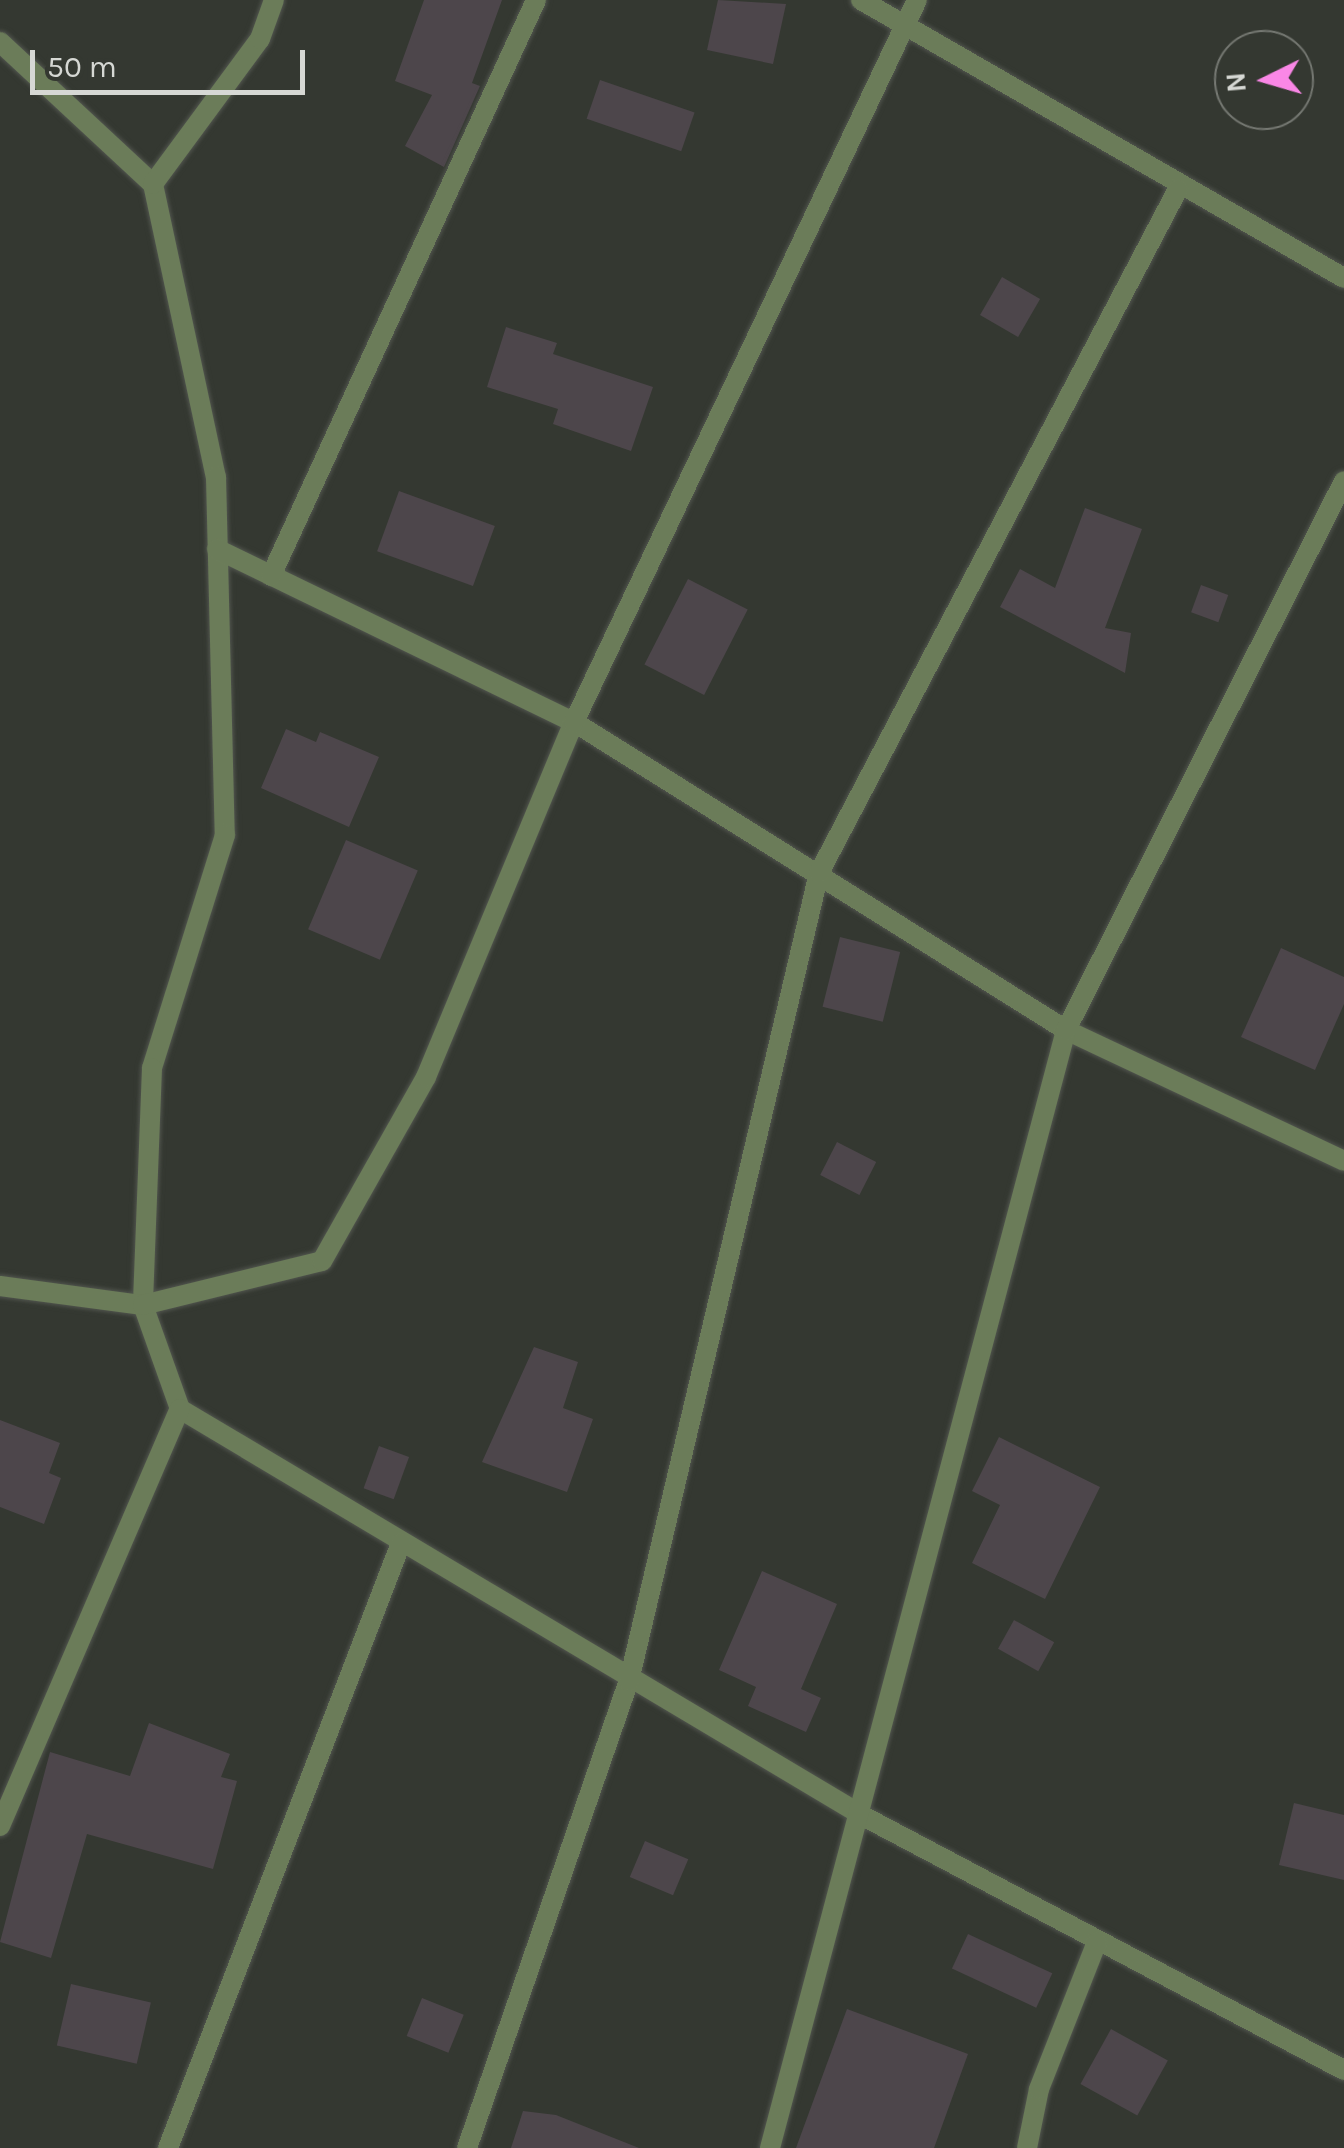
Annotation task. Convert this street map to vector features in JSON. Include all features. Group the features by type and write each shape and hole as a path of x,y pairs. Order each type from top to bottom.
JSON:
{"street":[{"path":"153,184 260,39 274,0"},
{"path":"272,576 536,0"},
{"path":"860,0 1178,189 1344,278"},
{"path":"0,1286 142,1305 322,1260 426,1077 574,722 917,0"},
{"path":"0,42 153,184 216,477 224,834 152,1068 142,1305 180,1409 629,1681 864,1816 1344,2070"},
{"path":"468,2148 629,1681 820,873 1178,189"},
{"path":"770,2148 864,1816 1066,1030 1344,481"},
{"path":"217,550 574,722 1066,1030 1344,1161"},
{"path":"0,1826 180,1409"},
{"path":"168,2148 401,1543"},
{"path":"1027,2148 1039,2089 1097,1942"}],"building":[{"path":"424,0 502,0 472,83 480,86 444,167 405,146 432,95 395,81"},
{"path":"718,0 786,4 773,64 707,50"},
{"path":"600,80 695,113 681,151 587,119"},
{"path":"1002,277 1040,299 1018,337 980,315"},
{"path":"506,327 557,343 553,354 653,387 631,451 553,424 558,409 487,387"},
{"path":"399,491 495,526 473,586 377,551"},
{"path":"1085,508 1142,529 1105,628 1131,633 1125,673 1000,607 1020,569 1055,588"},
{"path":"688,579 748,609 704,695 644,665"},
{"path":"1201,585 1228,595 1218,622 1191,612"},
{"path":"286,729 316,742 320,732 379,757 349,827 261,788"},
{"path":"346,840 418,870 380,960 308,929"},
{"path":"840,937 900,952 883,1022 823,1007"},
{"path":"1281,948 1344,977 1344,1004 1315,1070 1241,1037"},
{"path":"837,1142 876,1162 859,1195 820,1175"},
{"path":"534,1347 578,1362 563,1408 593,1419 567,1492 482,1462"},
{"path":"0,1420 60,1443 49,1473 61,1478 44,1524 0,1507"},
{"path":"999,1437 1100,1487 1045,1599 972,1563 1000,1505 972,1491"},
{"path":"379,1446 409,1457 394,1499 364,1488"},
{"path":"762,1571 837,1604 801,1689 821,1698 806,1732 748,1706 756,1687 719,1670"},
{"path":"1014,1620 1054,1642 1038,1671 998,1649"},
{"path":"149,1723 230,1754 221,1777 237,1781 213,1869 87,1834 51,1958 0,1942 50,1752 130,1776"},
{"path":"1294,1803 1344,1815 1344,1880 1279,1865"},
{"path":"645,1841 688,1859 673,1895 630,1877"},
{"path":"968,1934 1052,1973 1036,2008 952,1968"},
{"path":"71,1984 151,2002 137,2064 57,2045"},
{"path":"422,1998 464,2015 448,2053 407,2036"},
{"path":"847,2009 968,2054 934,2148 796,2148"},
{"path":"1111,2029 1168,2061 1137,2116 1080,2084"},
{"path":"523,2111 556,2115 639,2148 511,2148"}]}
